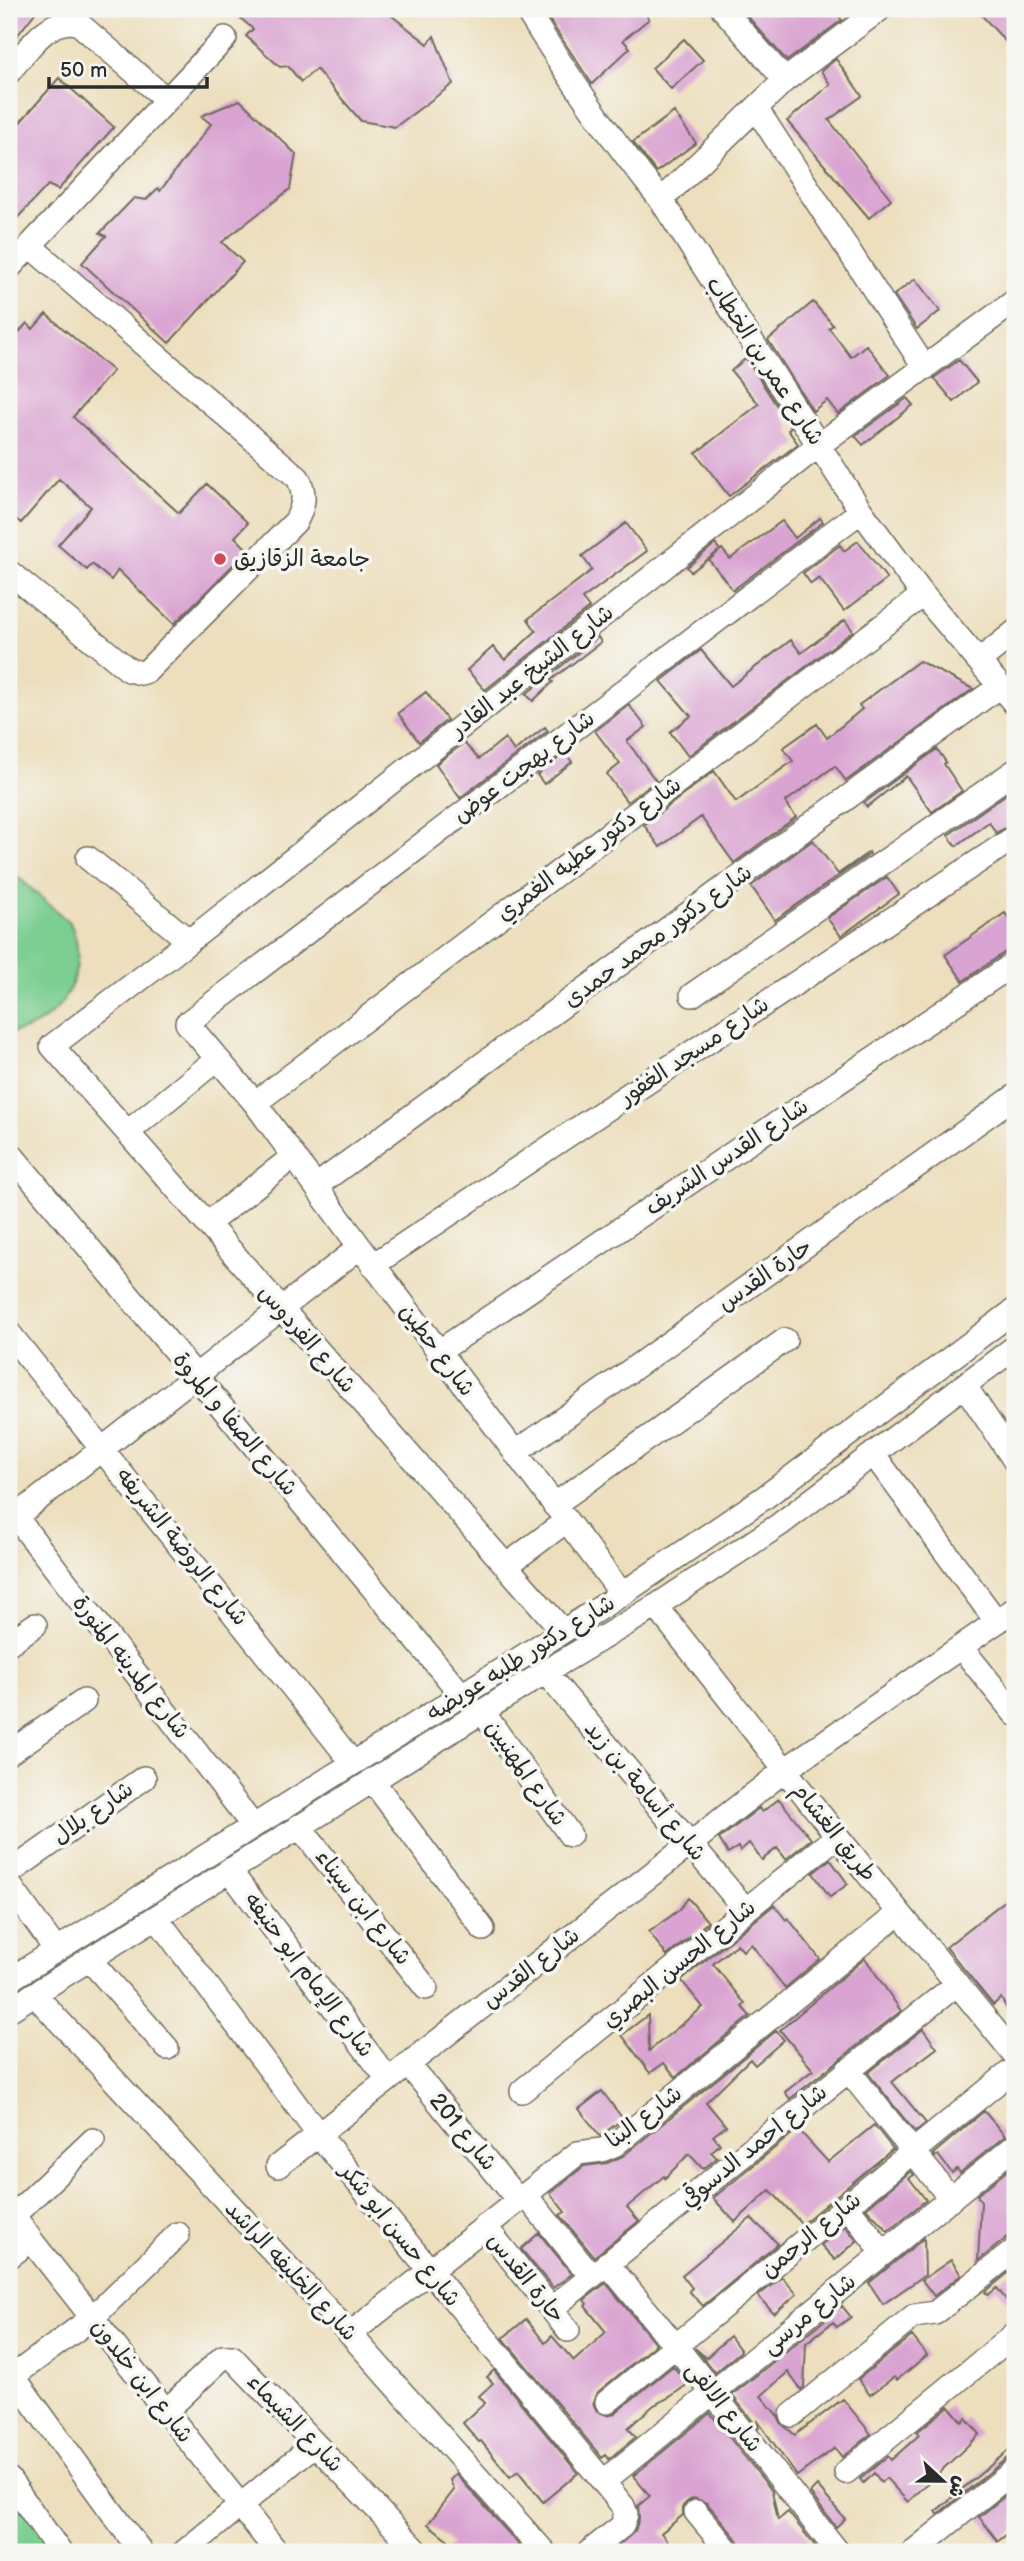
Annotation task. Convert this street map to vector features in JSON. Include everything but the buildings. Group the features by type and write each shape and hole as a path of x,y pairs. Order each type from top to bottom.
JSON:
{"street":[{"name":"شارع عمر بن الخطاب","path":"526,9 569,76 661,200 861,511 923,595 1015,704"},
{"path":"723,9 785,80"},
{"path":"661,200 785,80 880,9"},
{"path":"9,72 48,29 65,20 78,23 167,100"},
{"path":"9,268 225,38"},
{"path":"756,108 925,368"},
{"path":"9,572 129,670 147,671 296,521 304,497 298,478 30,246"},
{"name":"شارع الشيخ عبد القادر","path":"52,1046 819,445 1015,301"},
{"name":"شارع بهجت عوض","path":"187,1023 861,511"},
{"name":"شارع دكتور عطيه الغمري","path":"255,1103 923,595"},
{"path":"980,660 1015,632"},
{"name":"شارع دكتور محمد حمدى","path":"316,1186 1000,686"},
{"path":"692,995 1015,771"},
{"name":"شارع مسجد الغفور","path":"11,1516 281,1309 1015,837"},
{"path":"88,858 189,941"},
{"name":"شارع القدس الشريف","path":"438,1352 1015,963"},
{"name":"شارع حطين","path":"187,1023 255,1103 366,1256 622,1594"},
{"name":"شارع الفردوس","path":"52,1046 563,1631"},
{"path":"128,1132 216,1059"},
{"name":"حارة القدس","path":"515,1453 1015,1096"},
{"name":"شارع الصفا و المروة","path":"9,1152 462,1695"},
{"path":"207,1224 294,1156"},
{"name":"شارع دكتور طلبه عويضه","path":"9,1980 622,1594 765,1497 1015,1310"},
{"name":"شارع الروضة الشريفه","path":"9,1333 353,1762"},
{"path":"506,1566 560,1513 785,1340"},
{"name":"شارع دكتور طلبه عويضه","path":"9,2010 482,1711 656,1606 779,1525 1015,1347"},
{"path":"965,1387 1015,1461"},
{"path":"874,1455 1006,1616"},
{"name":"شارع المدينه المنورة","path":"11,1516 253,1825"},
{"name":"طريق الغشام","path":"656,1606 837,1836 1015,2055"},
{"name":"شارع القدس","path":"278,2166 785,1770 1006,1616"},
{"path":"9,1643 34,1625"},
{"path":"961,1647 1015,1714"},
{"name":"شارع أسامة بن زيد","path":"545,1672 746,1910"},
{"path":"9,1753 83,1702"},
{"name":"شارع المهنيين","path":"482,1711 570,1835"},
{"name":"شارع بلال","path":"9,1873 144,1778"},
{"path":"372,1780 483,1929"},
{"name":"شارع ابن سيناء","path":"299,1826 426,1988"},
{"name":"شارع الحسن البصري","path":"522,2091 837,1836"},
{"name":"شارع الإمام ابو حنيفه","path":"229,1870 388,2079"},
{"path":"9,1884 56,1950"},
{"name":"شارع البنا","path":"349,2334 578,2153 602,2150 614,2145 899,1913"},
{"name":"شارع حسن ابو شكر","path":"156,1917 318,2134 625,2510 626,2518 622,2526 598,2550"},
{"path":"89,1959 167,2048"},
{"name":"شارع احمد الدسوقي","path":"551,2309 957,1984"},
{"name":"شارع الخليفه الراشد","path":"34,1994 349,2334 544,2552"},
{"name":"شارع 201","path":"408,2064 522,2197 599,2269"},
{"name":"شارع الرحمن","path":"607,2402 1015,2068"},
{"path":"848,2070 951,2199"},
{"path":"11,2212 93,2140"},
{"name":"شارع مرسى","path":"603,2482 1015,2146"},
{"path":"847,2206 884,2253"},
{"name":"شارع ابن خلدون","path":"11,2212 277,2552"},
{"name":"حارة القدس","path":"485,2226 568,2330"},
{"path":"141,2552 11,2377 92,2318 178,2234"},
{"path":"9,2257 31,2240"},
{"path":"792,2415 914,2316 934,2313 1015,2250"},
{"name":"شارع الالفى","path":"599,2269 676,2346 838,2552"},
{"path":"846,2472 1015,2334"},
{"name":"شارع الشيماء","path":"166,2411 223,2357 229,2356 418,2552"},
{"path":"184,2552 315,2444"},
{"path":"913,2552 1015,2470"},
{"path":"9,2479 60,2552"},
{"path":"696,2512 729,2552"}],"green space":[{"path":"9,869 70,923 76,941 77,959 74,977 57,1008 27,1029 9,1033"},
{"path":"9,2454 78,2552 9,2552"}],"place":[{"name":"جامعة الزقازيق","path":"220,559"}]}
